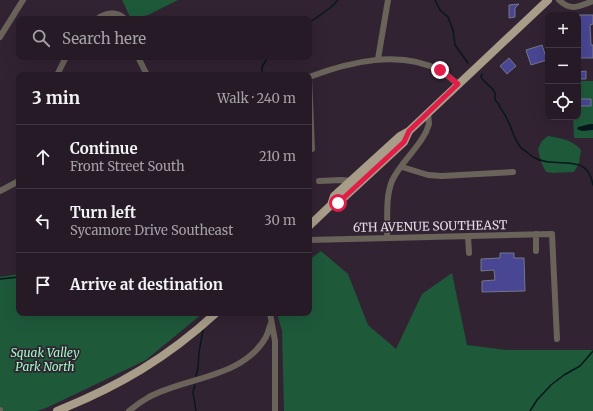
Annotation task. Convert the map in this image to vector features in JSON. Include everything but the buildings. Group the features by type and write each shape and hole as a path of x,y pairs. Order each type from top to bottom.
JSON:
{"main road":[{"path":"312,223 331,205 338,203 400,136 409,131 548,0"},
{"path":"331,205 334,196 351,181 369,169"},
{"path":"57,411 88,398 143,369 191,335 213,316"}],"street":[{"path":"0,37 23,0"},
{"path":"378,59 388,0"},
{"path":"559,0 570,10 593,1"},
{"path":"102,16 113,13 122,16"},
{"path":"312,76 330,69 378,59 408,61 431,67 446,74 458,84"},
{"path":"58,72 64,60"},
{"path":"140,60 146,72"},
{"path":"387,238 390,188 396,175 426,132 429,124 428,113"},
{"path":"402,167 436,176 514,172"},
{"path":"319,181 351,181"},
{"path":"0,191 16,183"},
{"path":"536,234 536,251"},
{"name":"6TH AVENUE SOUTHEAST","path":"312,240 552,234 557,339"},
{"path":"468,236 468,253"},
{"path":"270,316 275,342 275,411"},
{"path":"129,411 149,397 170,388 221,372 244,360 261,344 271,323"}],"green space":[{"path":"122,0 178,0 148,15 130,16"},
{"path":"581,81 593,81 593,138 574,138 573,120 581,120"},
{"path":"548,136 570,142 581,150 579,163 574,172 546,172 541,162 538,149 542,141"},
{"path":"321,251 348,274 368,325 396,349 422,294 452,273 467,345 506,350 593,350 593,411 284,411 282,331 278,316 312,316 312,258"},
{"name":"Squak Valley Park North","path":"16,274 16,316 199,316 146,360 88,388 37,411 0,411 0,277"}],"shaded area":[{"path":"593,124 593,130 582,131 577,129 578,127"}],"waterway":[{"path":"312,21 330,8 338,0"},
{"path":"435,0 440,10 448,17 453,30 455,45 468,63"},
{"path":"262,72 262,67 266,60"},
{"path":"482,74 482,79 494,91 495,100 505,115 521,148 533,157 542,161 577,164 590,174 593,185"},
{"path":"0,279 16,277"},
{"path":"196,376 203,330"},
{"path":"530,411 537,400 551,385 564,375 580,366 593,351"},
{"path":"195,385 193,392 196,411"}],"route":[{"path":"338,203 404,142 409,131 458,84 440,70"}]}
